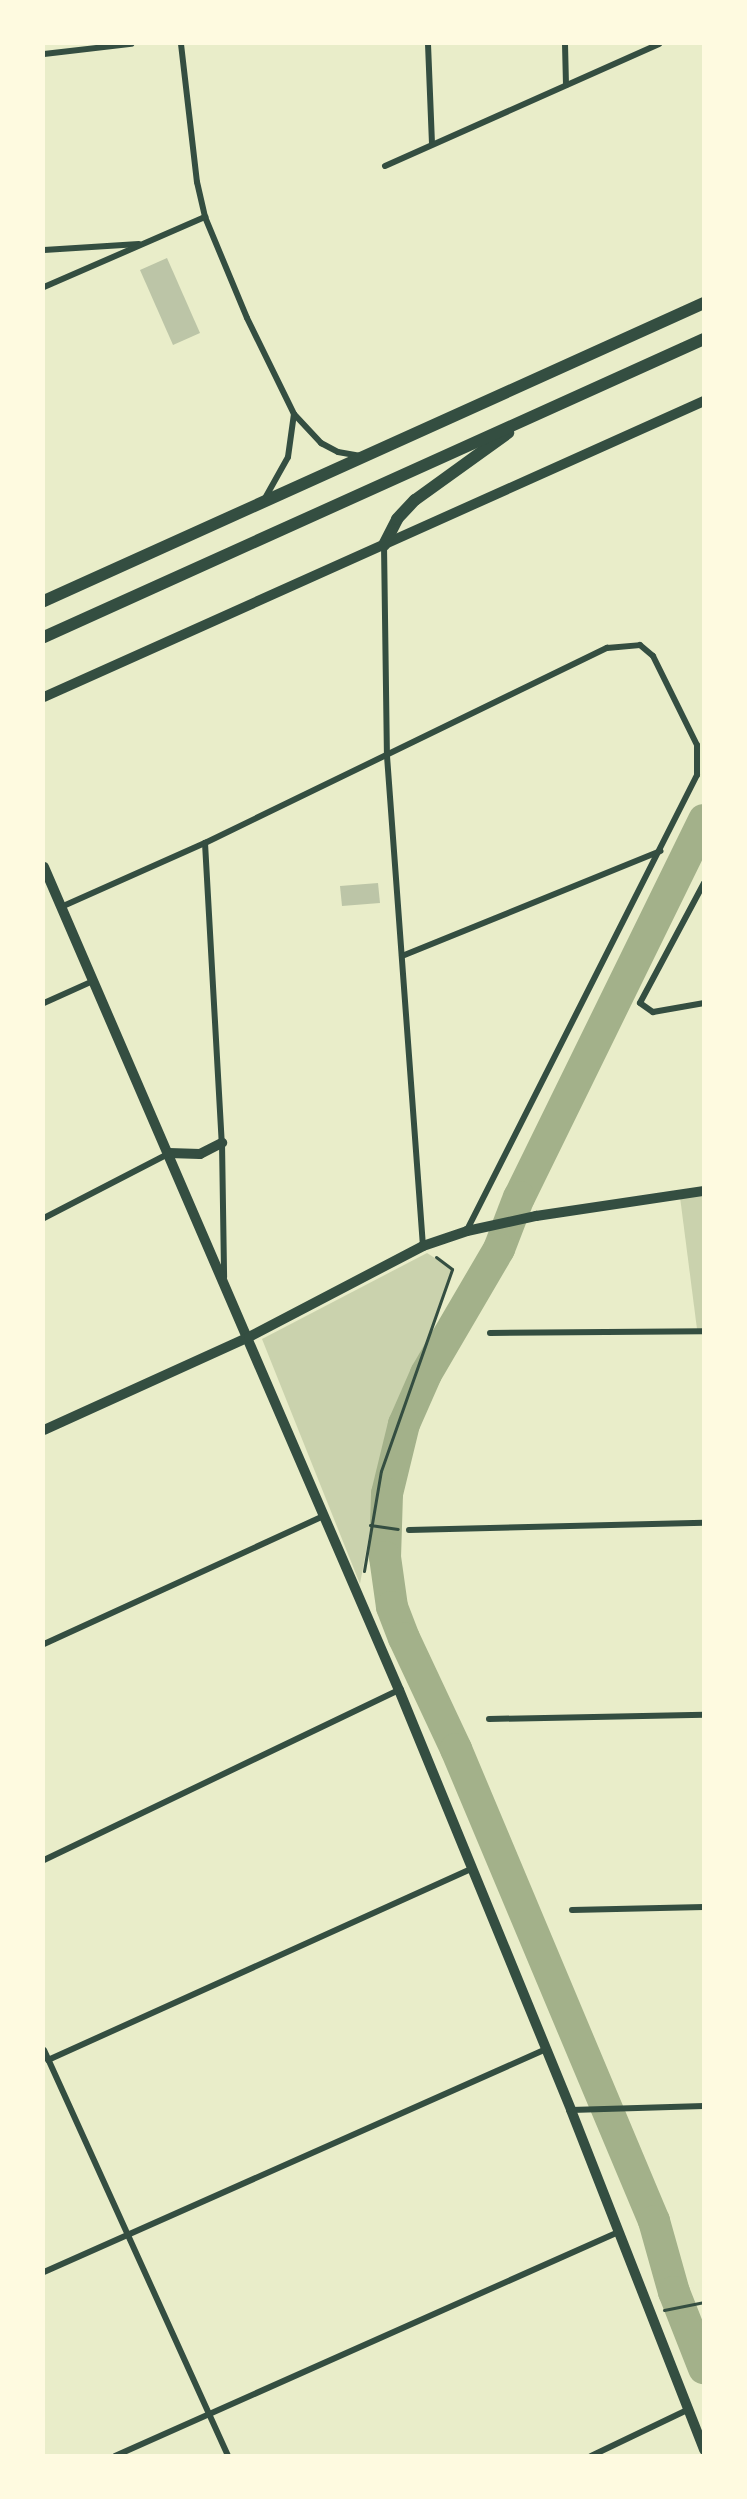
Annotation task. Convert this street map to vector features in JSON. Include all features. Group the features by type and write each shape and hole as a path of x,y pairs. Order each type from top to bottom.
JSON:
{"main road":[{"path":"44,602 704,303"},
{"path":"44,637 704,339"},
{"path":"384,544 390,528 415,500 531,417"}],"street":[{"path":"44,54 131,44"},
{"path":"181,44 197,182 205,217 247,318 294,414 329,448 368,456"},
{"path":"428,44 432,144"},
{"path":"565,44 566,85"},
{"path":"385,165 659,44"},
{"path":"44,287 205,217"},
{"path":"44,250 145,243"},
{"path":"44,697 704,402"},
{"path":"262,503 288,457 294,414"},
{"path":"384,544 387,756 423,1246"},
{"path":"61,907 205,843 607,648 640,645 653,656 697,745 700,761 690,792 661,851 467,1231"},
{"path":"205,843 222,1143 224,1280"},
{"path":"402,956 661,851"},
{"path":"44,867 326,1515 399,1690 544,2050 571,2110 616,2233 704,2450"},
{"path":"704,883 645,988 640,1003 653,1012 704,1003"},
{"path":"44,1003 93,981"},
{"path":"44,1218 169,1153 200,1154 222,1143"},
{"path":"44,1430 249,1337 423,1246 490,1225 704,1191"},
{"path":"490,1333 704,1331"},
{"path":"44,1644 326,1515"},
{"path":"406,1530 704,1523"},
{"path":"44,1860 399,1690"},
{"path":"489,1719 704,1715"},
{"path":"48,2060 471,1869"},
{"path":"573,1910 704,1907"},
{"path":"44,2050 129,2233 228,2456"},
{"path":"44,2272 544,2050"},
{"path":"571,2110 704,2106"},
{"path":"116,2456 209,2412 616,2233"},
{"path":"591,2456 687,2410"}],"path":[{"path":"360,1600 370,1525 397,1418 426,1348 452,1269 423,1246"},
{"path":"370,1525 406,1530"},
{"path":"662,2311 704,2302"}],"green space":[{"path":"703,1194 703,1329 697,1329 680,1197"},
{"path":"427,1253 452,1269 381,1471 360,1584 262,1339"}],"building":[{"path":"167,258 200,333 173,345 140,270"},
{"path":"378,883 380,903 342,906 340,886"}],"waterway":[{"path":"704,820 519,1197 499,1249 426,1374 404,1424 387,1494 385,1557 392,1607 404,1638 456,1749 654,2221 674,2292 704,2368"}]}
